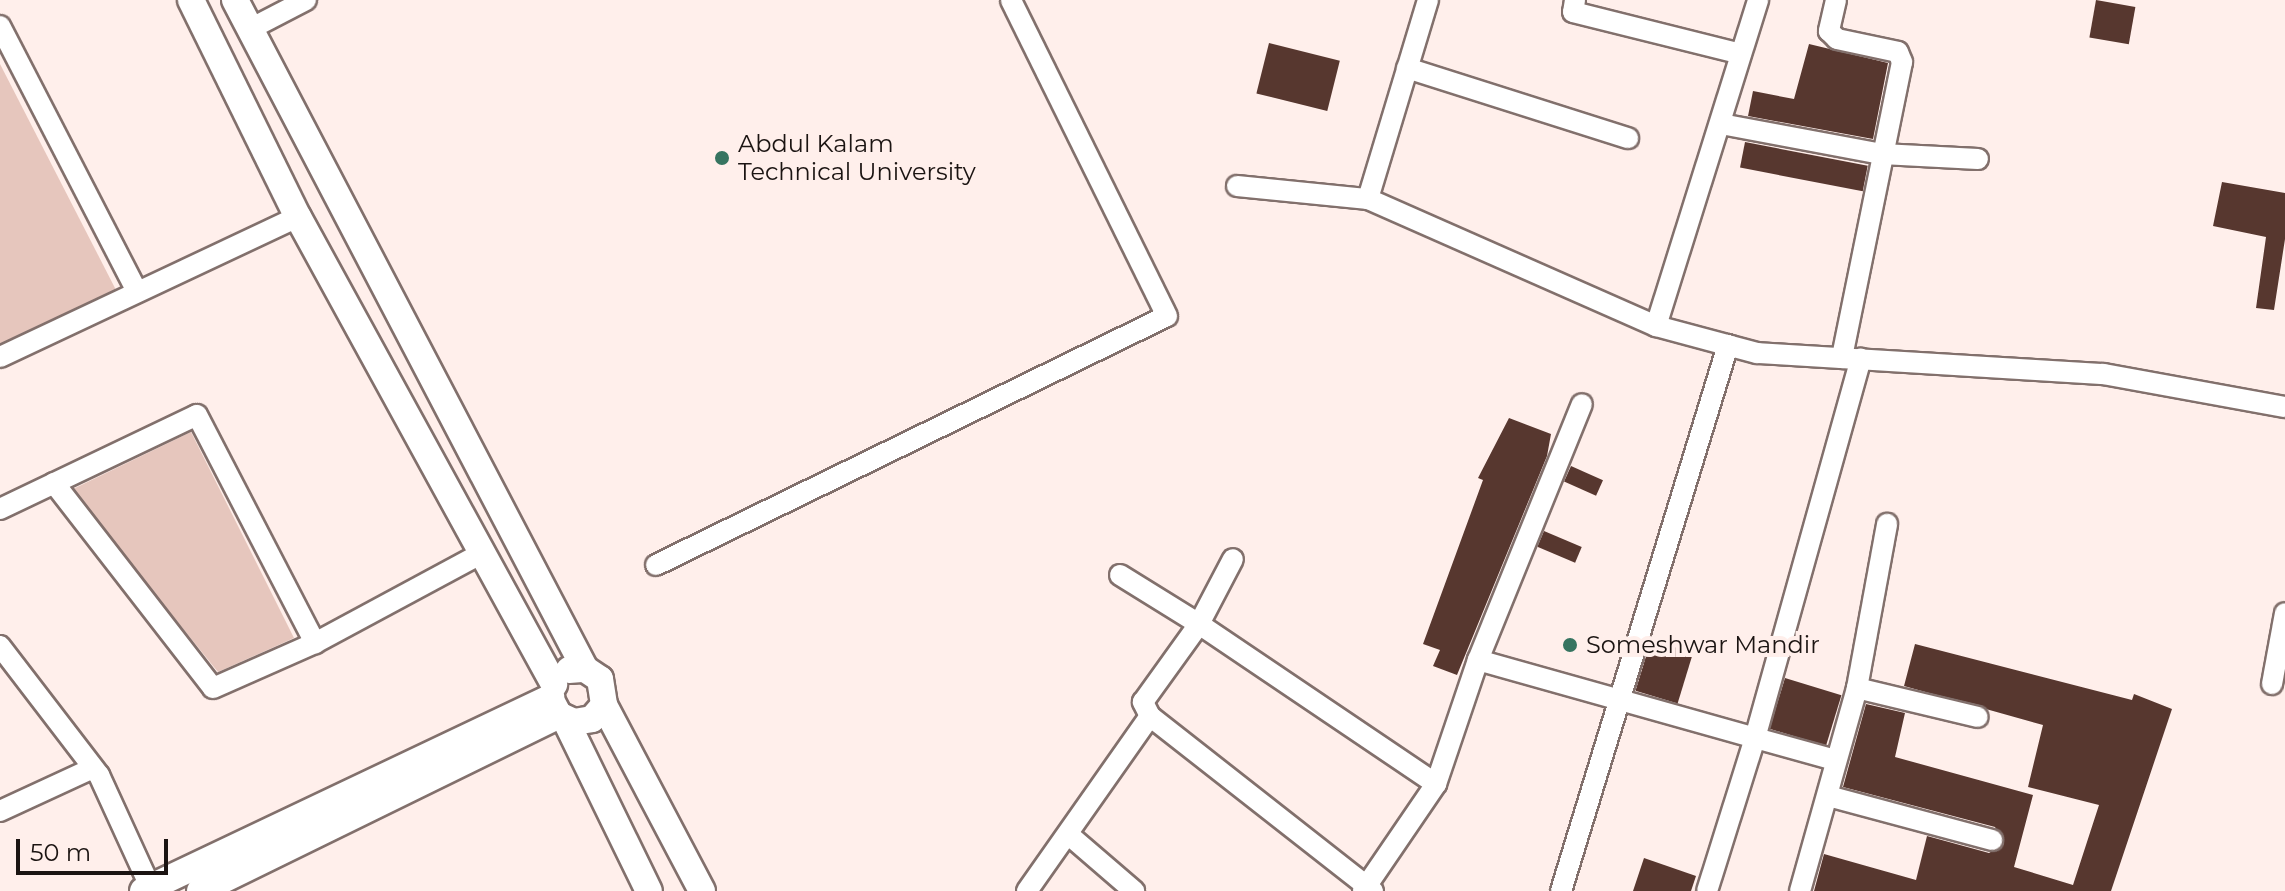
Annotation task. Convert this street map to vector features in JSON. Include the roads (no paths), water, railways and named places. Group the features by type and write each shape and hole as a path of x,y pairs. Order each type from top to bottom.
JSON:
{"street":[{"path":"191,0 298,217 480,554 649,891"},
{"path":"235,0 585,669 604,687 604,705 702,891"},
{"path":"250,29 306,0"},
{"path":"656,565 1167,316 1011,0"},
{"path":"1368,199 1428,0"},
{"path":"1575,0 1573,12 1741,54"},
{"path":"1656,326 1758,0"},
{"path":"1707,891 1755,738 1852,358 1882,154 1902,62 1898,52 1837,39 1829,31 1836,0"},
{"path":"0,26 137,292"},
{"path":"1407,68 1628,138"},
{"path":"1721,124 1882,154 1978,159"},
{"path":"1237,186 1368,199 1656,326 1757,353 2103,374 2285,406"},
{"path":"0,357 298,217"},
{"path":"1561,891 1728,345"},
{"path":"1233,559 1199,624 1143,702 1150,716 1368,889 1436,784 1478,660 1582,404"},
{"path":"0,509 197,415 315,643"},
{"path":"54,483 213,688 315,643 480,554"},
{"path":"1800,891 1857,688 1887,524"},
{"path":"1120,575 1199,624 1436,784"},
{"path":"2272,684 2285,613"},
{"path":"0,646 93,768 148,890 557,704 592,719 604,705"},
{"path":"1478,660 1835,760"},
{"path":"200,891 557,704 567,671 585,669"},
{"path":"1857,688 1978,717"},
{"path":"1027,891 1150,716"},
{"path":"0,811 93,768"},
{"path":"1828,796 1992,840"},
{"path":"1069,835 1134,891"}],"place":[{"name":"Abdul Kalam Technical University","path":"722,158"},
{"name":"Someshwar Mandir","path":"1570,645"}]}
